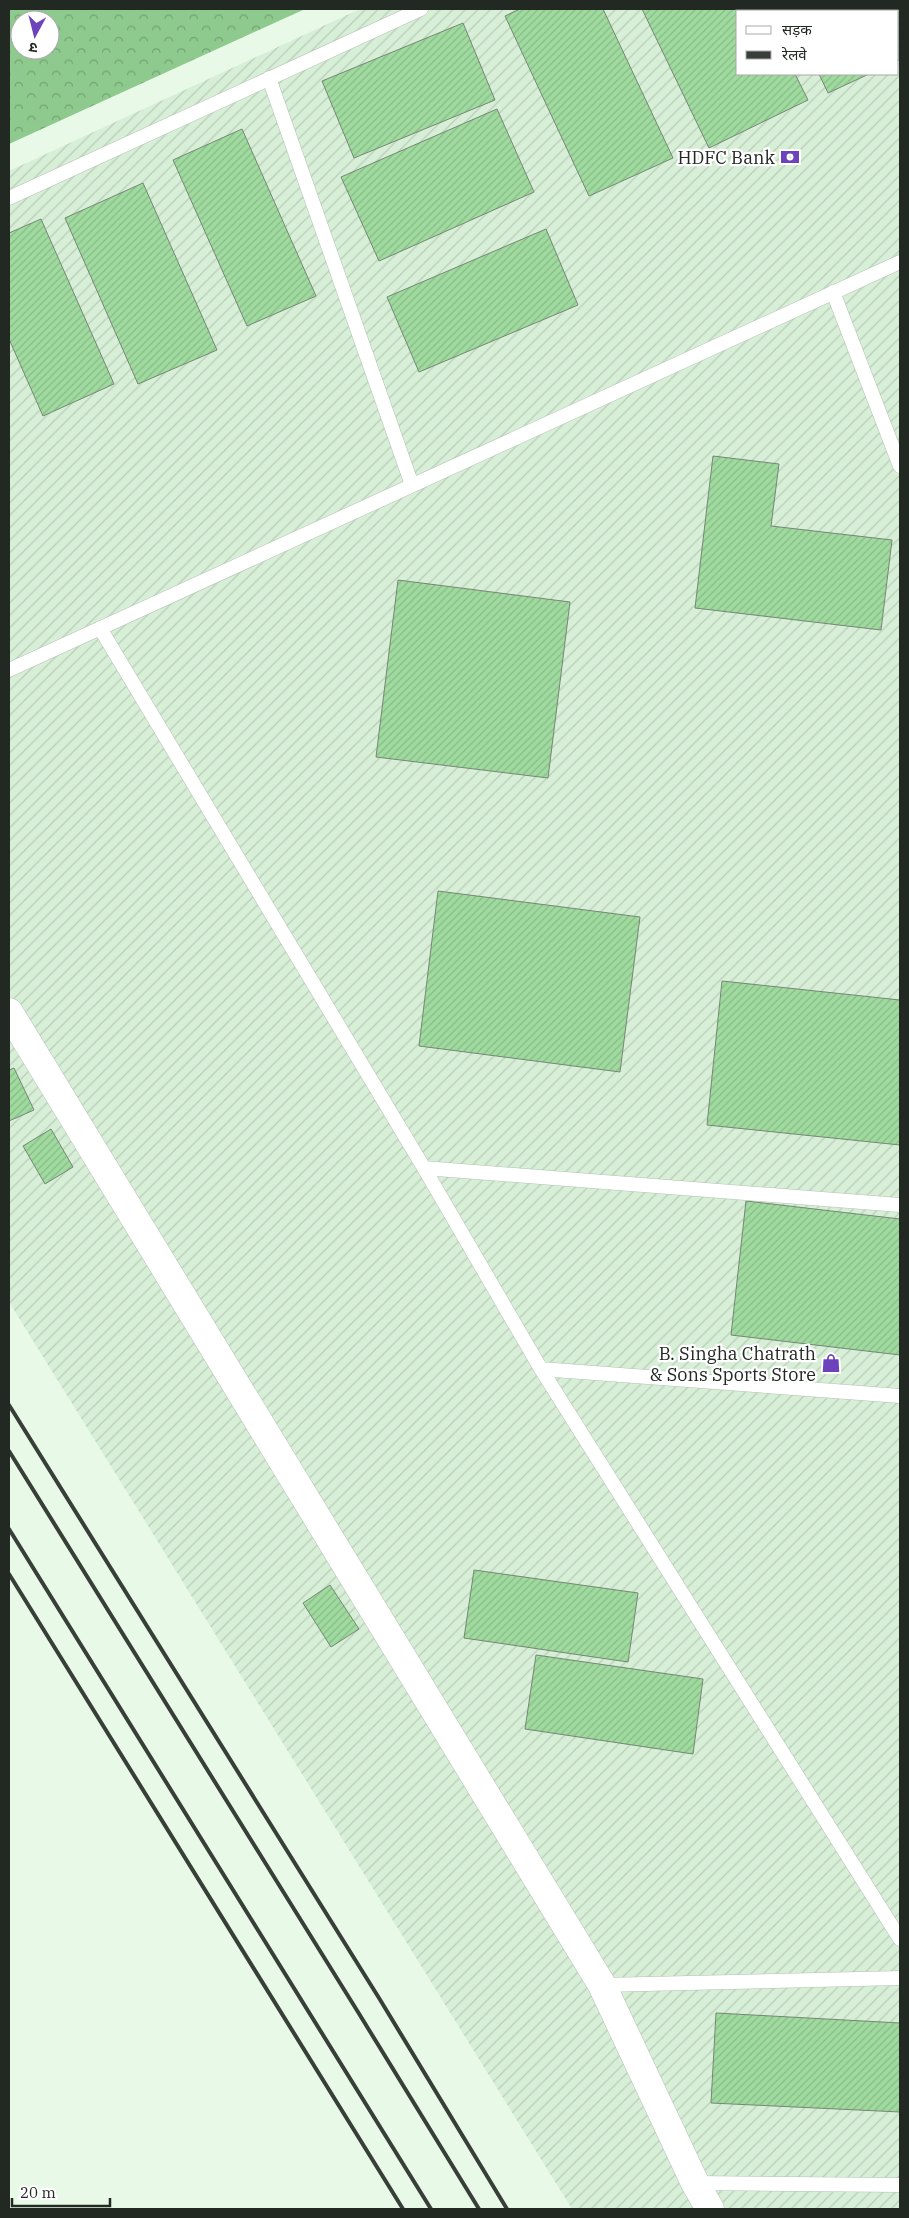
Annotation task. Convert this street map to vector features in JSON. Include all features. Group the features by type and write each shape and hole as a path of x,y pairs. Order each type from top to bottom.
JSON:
{"street":[{"path":"9,1012 602,1985 695,2184 710,2209"}],"lane":[{"path":"9,198 421,9"},
{"path":"269,78 412,485"},
{"path":"9,670 900,262"},
{"path":"832,292 900,466"},
{"path":"100,628 424,1168 541,1369 900,1939"},
{"path":"424,1168 900,1204"},
{"path":"541,1369 900,1396"},
{"path":"602,1985 900,1978"},
{"path":"695,2184 900,2185"}],"shaded area":[{"path":"360,9 900,9 900,2209 572,2209 9,1302 9,171"}],"green space":[{"path":"9,9 305,9 9,144"}],"building":[{"path":"520,9 603,9 673,158 589,196 505,16"},
{"path":"642,9 764,9 736,10 736,75 796,75 808,100 709,148"},
{"path":"900,9 900,59 899,10 788,10"},
{"path":"463,23 495,100 354,158 322,81"},
{"path":"819,75 867,75 828,93"},
{"path":"497,109 534,192 379,261 341,177"},
{"path":"242,129 316,296 247,326 173,160"},
{"path":"143,183 217,350 138,384 65,218"},
{"path":"41,219 114,384 43,416 9,339 9,233"},
{"path":"546,229 578,305 419,372 387,297"},
{"path":"713,456 779,464 771,526 892,540 881,630 695,608"},
{"path":"398,580 570,602 548,778 376,757"},
{"path":"438,891 640,917 620,1072 419,1046"},
{"path":"722,981 900,1000 900,1145 707,1125"},
{"path":"14,1068 34,1110 9,1121 9,1070"},
{"path":"51,1129 73,1167 45,1184 23,1146"},
{"path":"746,1201 900,1219 900,1355 731,1335"},
{"path":"474,1570 638,1593 628,1662 464,1638"},
{"path":"330,1585 359,1629 331,1647 303,1603"},
{"path":"536,1655 703,1679 693,1754 525,1729"},
{"path":"716,2013 900,2023 900,2112 711,2103"}],"railway":[{"path":"9,1405 379,1998 507,2209"},
{"path":"9,1451 479,2209"},
{"path":"9,1529 431,2209"},
{"path":"9,1574 403,2209"}],"place":[{"name":"HDFC Bank","path":"790,157"},
{"name":"B. Singha Chatrath & Sons Sports Store","path":"831,1363"}]}
